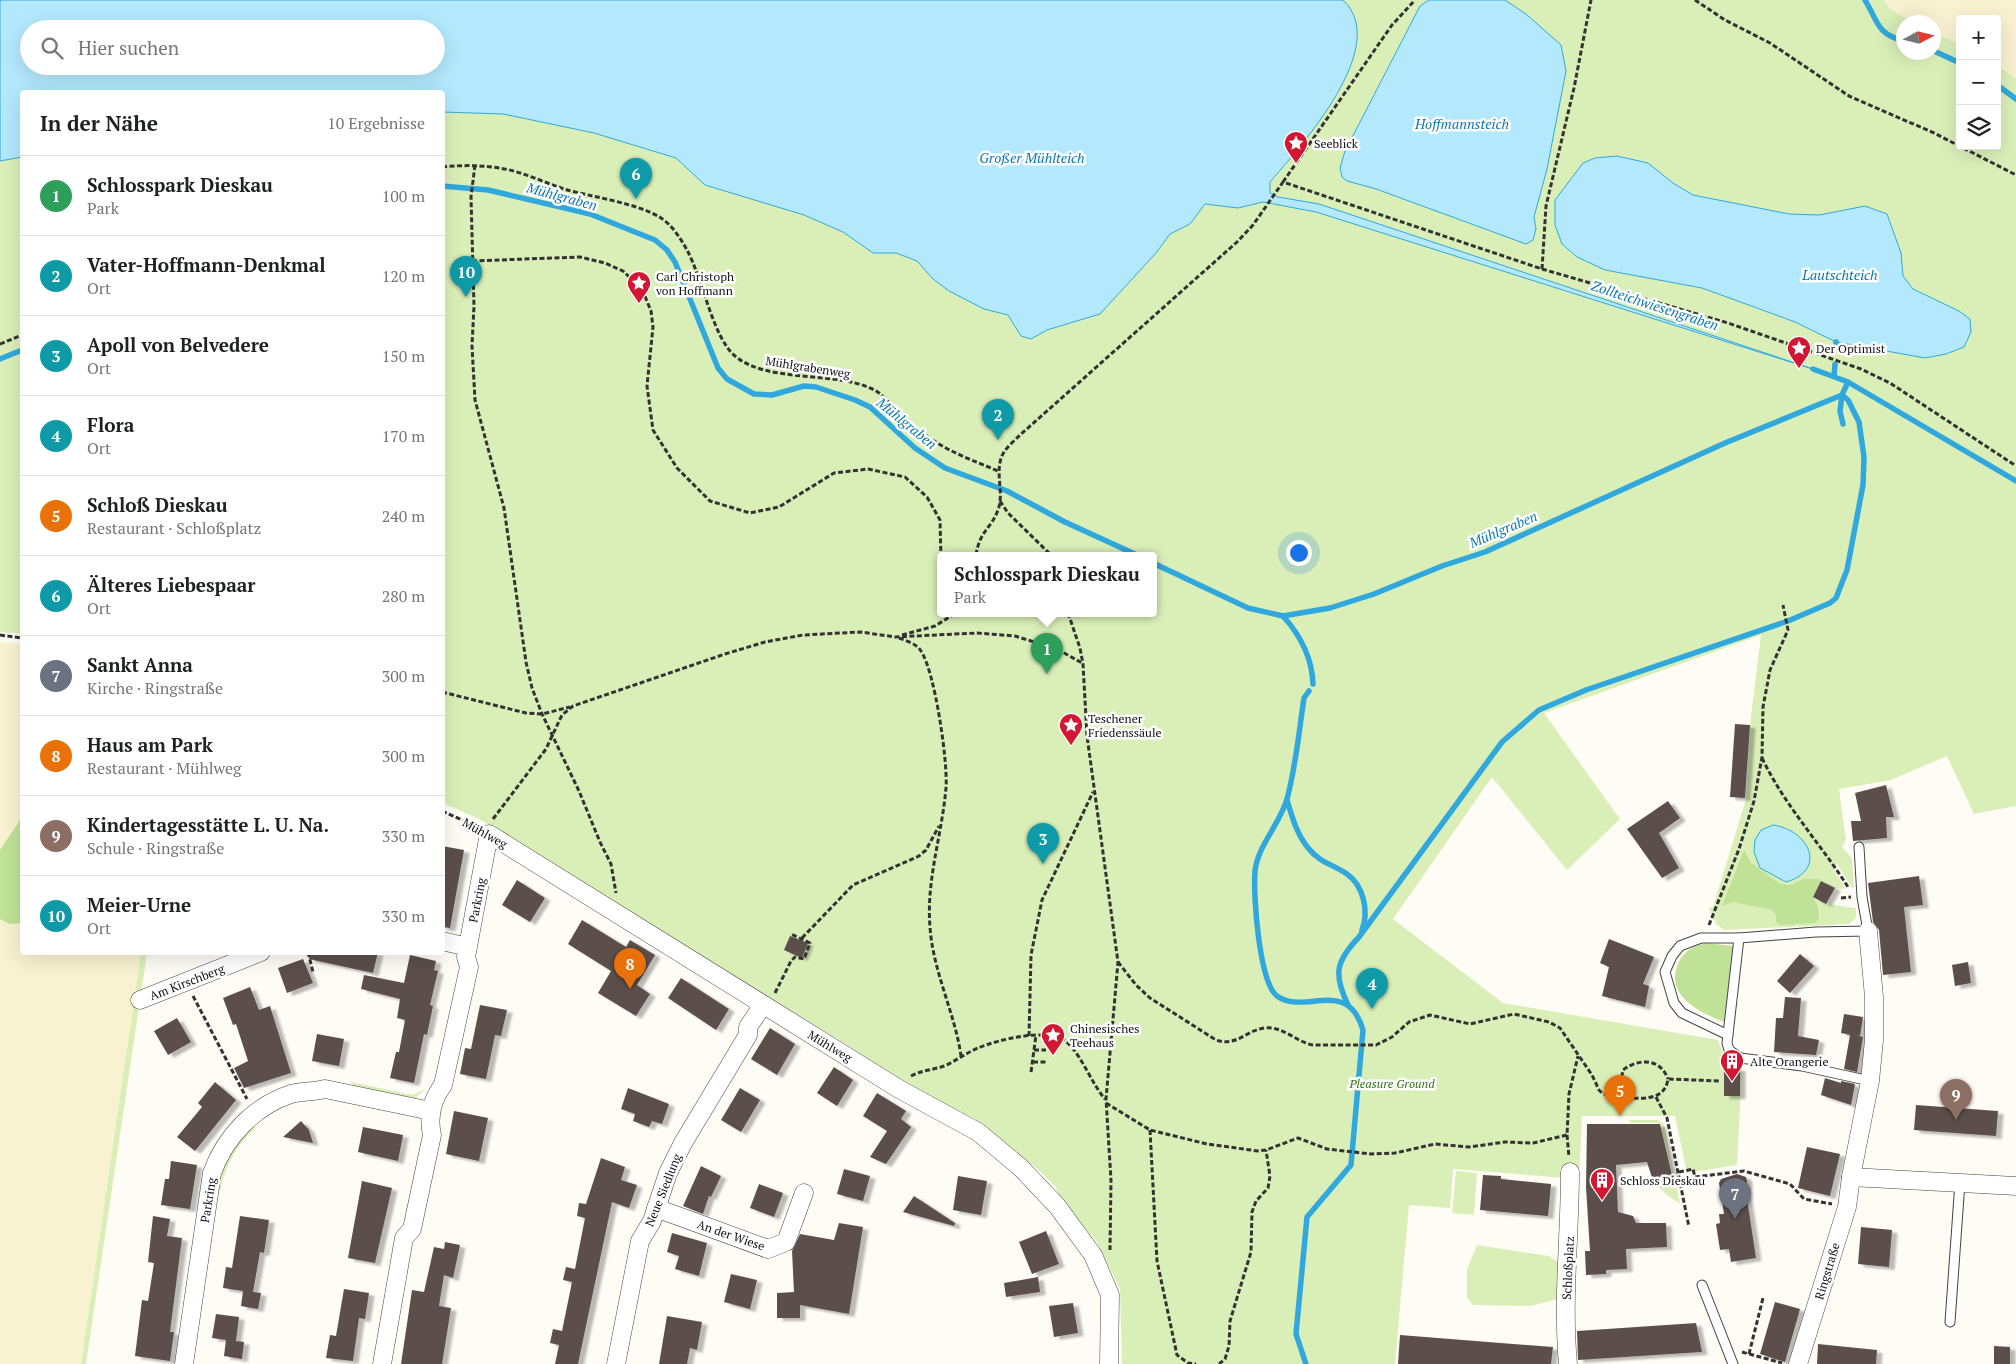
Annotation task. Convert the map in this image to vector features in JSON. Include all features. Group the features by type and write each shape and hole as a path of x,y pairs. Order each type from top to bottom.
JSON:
{"street":[{"name":"Mühlweg","path":"489,834 899,1089 978,1132 1020,1167 1057,1206 1093,1255 1110,1295 1109,1364"},
{"name":"Parkring","path":"382,1364 404,1238 412,1229 432,1135 429,1122 434,1096 443,1086 469,967 466,957 489,834"},
{"name":"Ringstraße","path":"1798,1364 1847,1207 1870,1081 1874,1032 1874,997 1868,931"},
{"path":"445,942 468,947"},
{"name":"Am Kirschberg","path":"140,1000 254,955"},
{"name":"Neue Siedlung","path":"616,1364 640,1241 652,1221 668,1173 683,1143 748,1035 748,1027 763,1005"},
{"name":"Parkring","path":"184,1364 212,1173 224,1146 255,1114 271,1103 287,1096 325,1089 431,1111"},
{"name":"Schloßplatz","path":"1568,1364 1566,1331 1570,1172"},
{"path":"1851,1177 2016,1186"},
{"name":"An der Wiese","path":"656,1208 768,1249 786,1242 804,1193"}],"lane":[{"name":"Ringstraße","path":"1859,847 1862,897 1868,931"},
{"path":"1728,1035 1682,1013 1674,1004 1665,972 1672,956 1680,946 1692,940 1714,937 1739,938 1816,932 1868,931"},
{"path":"1739,938 1727,1043 1729,1050 1740,1058 1802,1066 1870,1081"},
{"path":"1950,1322 1960,1182"},
{"path":"1702,1285 1733,1364"}],"path":[{"path":"977,552 980,538 998,511 1000,501 999,473 1003,453 1020,435 1236,242 1268,205 1392,25 1415,0"},
{"path":"1542,269 1546,206 1574,88 1591,0"},
{"path":"1695,0 1725,20 1770,43 1849,96 1934,133 2016,175"},
{"path":"475,165 471,197 475,400 504,508 526,662 532,688 542,714 611,864 617,913"},
{"name":"Mühlgrabenweg","path":"445,167 475,165 502,168 564,189 645,210 662,218 675,231 688,250 722,337 734,355 749,365 768,371 813,376 869,387 882,394 897,411 928,437 948,450 999,473"},
{"path":"1283,182 1542,269 1728,323 1861,368 1890,383 2016,466"},
{"path":"472,261 580,257 605,263 623,271 642,289 651,311 653,327 647,386 653,430 677,468 710,501 750,513 779,507 834,473 868,469 905,477 927,497 940,520 941,552"},
{"path":"0,344 20,336"},
{"path":"1000,501 1008,513 1048,552"},
{"path":"1709,925 1740,849 1754,801 1762,757 1763,707 1770,670 1788,630 1783,605"},
{"path":"895,637 935,626 951,617"},
{"path":"1069,617 1080,648 1083,664 1087,736 1118,962 1106,1101 1111,1180 1110,1257"},
{"path":"445,693 498,706 542,714 573,706 765,642 803,635 861,632 895,637 910,642 921,649 927,663 940,718 945,756 946,787 928,896 930,928 933,949 961,1056"},
{"path":"895,637 977,633 1015,636 1057,648 1083,664"},
{"path":"0,635 20,638"},
{"path":"489,834 486,827 520,786 546,749 562,716 573,706"},
{"path":"1762,757 1787,805 1829,858 1855,897"},
{"path":"1029,1036 1031,955 1042,900 1094,790"},
{"name":"Mühlweg","path":"445,812 489,834"},
{"path":"802,938 853,886 919,856 926,850 940,824"},
{"path":"763,1005 773,999 791,961 795,957 804,958 810,943 791,934"},
{"path":"309,955 313,972"},
{"path":"1118,962 1136,985 1150,998 1216,1040 1232,1042 1262,1028 1271,1028 1281,1030 1303,1043 1376,1045 1419,1017 1430,1016 1470,1024 1514,1014 1549,1022 1560,1028 1569,1038 1578,1056 1592,1075 1598,1090 1604,1094 1630,1096 1656,1097 1667,1088 1668,1079 1661,1067 1654,1062 1645,1061 1630,1065 1623,1070 1620,1086 1630,1096"},
{"path":"186,982 255,1114"},
{"path":"899,1089 909,1077 918,1072 946,1065 978,1048 1036,1035 1063,1039 1106,1101 1150,1130 1207,1144 1266,1150 1298,1138 1317,1146 1347,1152 1395,1153 1435,1144 1469,1147 1504,1142 1534,1143 1567,1135 1569,1094 1578,1056"},
{"path":"1032,1072 1036,1035"},
{"path":"1034,1050 1046,1050"},
{"path":"1033,1062 1046,1062"},
{"path":"1668,1079 1722,1081"},
{"path":"1656,1097 1668,1118 1689,1227"},
{"path":"1150,1130 1157,1261 1177,1355 1188,1363 1196,1364"},
{"path":"1219,1364 1225,1359 1229,1346 1230,1322 1251,1252 1252,1212 1256,1201 1268,1188 1270,1176 1266,1150"},
{"path":"1679,1172 1693,1169 1695,1178 1744,1170 1754,1172 1790,1184 1804,1199 1847,1207"},
{"path":"1749,1354 1763,1298"},
{"path":"1726,1347 1785,1364"}],"shaded area":[{"path":"1884,0 2016,0 2016,78 2001,69 2001,15 1956,15 1956,43 1941,36 1941,15 1898,15 1889,8"},
{"path":"0,642 20,644 20,955 141,955 81,1364 0,1364"}],"green space":[{"name":"Pleasure Ground","path":"0,0 1884,0 1889,8 1900,15 1896,15 1896,60 1941,60 1941,36 1956,43 1956,150 2001,150 2001,69 2016,78 2016,806 1974,814 1947,756 1891,780 1839,789 1846,840 1842,847 1852,859 1854,887 1852,888 1837,864 1834,870 1846,889 1835,888 1752,906 1771,910 1776,915 1820,916 1819,908 1813,897 1826,904 1856,908 1856,918 1849,924 1724,930 1716,924 1709,908 1713,907 1746,799 1750,725 1761,635 1544,713 1620,819 1567,870 1492,777 1393,919 1503,1003 1718,1040 1724,1055 1742,1067 1737,1165 1687,1173 1675,1116 1582,1116 1579,1179 1453,1169 1450,1208 1409,1205 1395,1364 1122,1364 1120,1289 1097,1242 1059,1198 1056,1187 1032,1164 1022,1163 975,1119 908,1086 852,1048 479,819 445,804 445,90 20,90 20,634 0,632"},
{"path":"20,820 20,923 10,924 0,919 0,850"},
{"path":"1744,850 1751,863 1780,884 1791,885 1803,879 1820,879 1821,881 1813,897 1819,910 1816,923 1780,925 1776,922 1776,915 1771,910 1733,902 1722,906"},
{"path":"1705,943 1734,946 1724,1022 1697,1009 1681,995 1677,987 1675,978 1681,958 1691,949"},
{"path":"141,955 147,955 86,1364 81,1364"},
{"path":"352,1082 412,1095 426,1089 414,1099 353,1087"},
{"path":"1630,1120 1658,1120 1664,1124 1680,1204 1668,1196 1656,1184 1674,1179 1660,1123 1630,1123"},
{"path":"251,1126 257,1127 243,1141 233,1156 225,1173 220,1191 216,1187 223,1162"},
{"path":"1456,1171 1477,1173 1474,1215 1452,1213"},
{"path":"1477,1245 1549,1256 1562,1265 1563,1298 1530,1306 1473,1305 1467,1298 1467,1269"}],"water":[{"name":"Großer Mühlteich","path":"0,0 1343,0 1355,20 1357,43 1350,68 1320,121 1270,182 1270,193 1278,197 1319,204 1819,371 1316,212 1263,202 1238,208 1205,204 1190,224 1170,234 1156,253 1100,314 1047,330 1031,339 1021,336 1008,315 984,309 949,291 933,279 917,261 896,253 873,253 843,232 804,215 705,185 676,158 594,133 503,114 445,112 445,90 20,90 20,157 0,161"},
{"name":"Hoffmannsteich","path":"1429,0 1505,0 1526,14 1561,45 1566,71 1547,169 1534,217 1536,229 1533,240 1526,244 1376,189 1347,181 1342,177 1340,168 1345,151 1420,6"},
{"name":"Lautschteich","path":"1617,156 1648,163 1673,183 1693,195 1789,214 1819,215 1865,206 1887,214 1901,253 1903,276 1913,289 1959,311 1970,319 1971,332 1964,347 1946,354 1925,358 1836,342 1795,322 1702,288 1605,270 1577,257 1562,244 1555,225 1555,200 1583,163 1595,158"},
{"path":"1773,825 1786,828 1796,834 1809,851 1810,860 1807,869 1799,876 1786,882 1760,868 1754,852 1755,840 1761,830"}],"building":[{"path":"1735,724 1750,725 1745,798 1730,797"},
{"path":"1886,785 1894,817 1886,817 1887,838 1853,841 1851,821 1861,821 1855,793"},
{"path":"1668,801 1680,818 1659,833 1679,868 1662,878 1627,829"},
{"path":"445,847 464,850 450,928 445,927"},
{"path":"1919,876 1923,905 1904,907 1911,972 1883,975 1879,930 1873,922 1868,883"},
{"path":"517,880 545,898 530,922 502,905"},
{"path":"1821,881 1835,888 1826,904 1813,897"},
{"path":"582,920 626,947 630,940 655,955 637,985 650,994 636,1016 598,993 611,971 568,944"},
{"path":"790,936 808,943 802,958 784,950"},
{"path":"1609,939 1654,957 1643,984 1649,986 1645,1007 1602,996 1609,967 1600,963"},
{"path":"1800,954 1814,966 1790,993 1777,981"},
{"path":"310,955 377,955 373,973 309,959"},
{"path":"410,955 436,961 434,970 438,971 430,1005 433,1006 427,1035 424,1034 414,1083 390,1078 396,1052 399,1052 405,1020 397,1018 400,999 361,989 364,975 404,983"},
{"path":"303,959 313,983 287,993 278,968"},
{"path":"1968,962 1971,983 1955,986 1952,965"},
{"path":"681,978 729,1009 716,1030 668,998"},
{"path":"250,987 259,1010 270,1006 291,1073 244,1088 234,1068 248,1061 236,1024 233,1025 223,998"},
{"path":"1785,997 1801,998 1798,1036 1819,1040 1816,1055 1774,1052 1776,1018 1783,1018"},
{"path":"480,1005 507,1010 501,1036 495,1035 486,1079 460,1074 465,1048 471,1049"},
{"path":"1844,1014 1863,1017 1860,1036 1854,1035 1863,1037 1857,1072 1844,1069 1850,1035 1841,1033"},
{"path":"177,1018 191,1042 168,1055 154,1031"},
{"path":"770,1028 795,1044 777,1075 751,1059"},
{"path":"317,1034 344,1039 339,1066 312,1061"},
{"path":"834,1067 853,1080 837,1106 817,1093"},
{"name":"Alte Orangerie","path":"1724,1067 1740,1068 1740,1096 1724,1096"},
{"path":"1825,1078 1841,1083 1841,1081 1855,1084 1851,1105 1821,1095"},
{"path":"215,1082 236,1100 195,1151 177,1137 202,1107 198,1103"},
{"path":"628,1088 669,1104 662,1124 652,1121 649,1127 633,1121 635,1114 621,1109"},
{"path":"740,1088 760,1100 741,1132 721,1120"},
{"path":"877,1093 906,1111 901,1119 911,1127 886,1164 870,1157 887,1131 863,1116"},
{"path":"1916,1105 1998,1111 1996,1136 1914,1130"},
{"path":"454,1111 488,1118 479,1161 446,1154"},
{"path":"301,1121 309,1130 313,1143 283,1137"},
{"name":"Schloss Dieskau","path":"1587,1124 1660,1124 1673,1179 1654,1184 1647,1162 1616,1165 1618,1212 1633,1216 1636,1223 1666,1223 1667,1247 1626,1249 1627,1269 1606,1270 1606,1274 1586,1275 1585,1251 1590,1251 1586,1187"},
{"path":"363,1127 403,1135 398,1161 358,1152"},
{"path":"1807,1147 1840,1154 1830,1196 1798,1188"},
{"path":"601,1158 625,1167 621,1180 637,1185 629,1208 612,1202 578,1364 555,1364 559,1345 550,1343 553,1329 562,1331 572,1282 563,1280 566,1267 575,1269 585,1218 577,1216 579,1203 586,1204"},
{"path":"171,1161 197,1165 190,1209 161,1205 165,1179 169,1179"},
{"path":"701,1166 721,1176 711,1197 709,1196 703,1214 683,1206"},
{"path":"844,1169 870,1176 863,1201 837,1194"},
{"path":"1737,1174 1746,1177 1747,1181 1746,1192 1756,1258 1731,1262 1729,1249 1720,1250 1716,1224 1720,1223 1719,1214 1724,1214 1719,1183 1721,1179"},
{"path":"1483,1175 1501,1176 1501,1179 1551,1184 1548,1216 1480,1210"},
{"path":"958,1176 987,1181 981,1215 953,1210"},
{"path":"362,1181 392,1188 375,1263 348,1258"},
{"path":"759,1184 783,1193 774,1217 750,1208"},
{"path":"914,1196 955,1223 954,1226 903,1212"},
{"path":"153,1216 170,1219 167,1236 182,1238 170,1332 174,1332 170,1361 135,1356 142,1300 148,1301 154,1263 148,1262"},
{"path":"240,1216 269,1220 264,1253 260,1252 253,1292 261,1293 258,1309 241,1306 243,1291 223,1288 226,1267 232,1268"},
{"path":"839,1223 863,1227 849,1314 800,1305 800,1318 777,1318 777,1293 794,1292 792,1251 800,1234 834,1240"},
{"path":"1861,1227 1892,1230 1889,1267 1858,1264"},
{"path":"1046,1231 1059,1264 1032,1274 1019,1242"},
{"path":"672,1233 707,1243 699,1276 675,1269 679,1256 667,1252"},
{"path":"445,1242 460,1245 453,1278 444,1275 439,1306 451,1308 442,1364 401,1364 412,1290 424,1292 434,1247 444,1249"},
{"path":"731,1274 757,1280 750,1309 724,1302"},
{"path":"1038,1277 1040,1292 1006,1297 1004,1283"},
{"path":"344,1289 369,1293 365,1319 359,1318 353,1361 326,1358 330,1335 336,1336"},
{"path":"1775,1302 1800,1309 1785,1362 1760,1354"},
{"path":"1073,1303 1078,1333 1054,1337 1049,1306"},
{"path":"216,1314 239,1317 236,1341 244,1342 242,1359 224,1356 226,1340 212,1338"},
{"path":"667,1316 702,1322 697,1350 690,1348 687,1364 659,1364"},
{"path":"1696,1323 1702,1352 1578,1360 1577,1331"},
{"path":"1400,1335 1553,1347 1551,1364 1398,1364"},
{"path":"1818,1344 1877,1350 1876,1364 1817,1364"},
{"path":"1994,1346 2010,1347 2010,1364 1994,1364"}],"waterway":[{"path":"1865,0 1879,26 1888,35 1896,38"},
{"path":"1941,54 1956,61"},
{"path":"2001,88 2016,99"},
{"name":"Mühlgraben","path":"445,186 488,190 590,214 655,240 667,250 675,262 718,368 727,379 754,394 772,395 804,386 816,387 855,400 870,407 915,448 945,468 1007,491 1065,522 1130,552"},
{"name":"Mühlgraben","path":"0,359 20,351"},
{"path":"1834,376 1835,364"},
{"name":"Zollteichwiesengraben","path":"1813,369 1848,382 2016,481"},
{"name":"Mühlgraben","path":"1157,565 1248,608 1283,616 1330,608 1374,594 1442,566 1485,552 1725,443 1842,395 1848,382"},
{"path":"1842,395 1840,411 1843,424"},
{"path":"1348,1005 1340,985 1339,976 1339,968 1345,953 1359,937 1502,742 1539,710 1586,690 1788,621 1830,603 1836,598 1847,570 1863,485 1864,457 1859,422 1848,400 1842,395"},
{"path":"1283,616 1295,631 1308,656 1313,684"},
{"path":"1306,1364 1296,1334 1307,1217 1351,1165 1363,1030 1356,1014 1347,1005 1336,1001 1324,1000 1288,1001 1277,996 1271,988 1266,974 1258,937 1255,898 1257,861 1287,799 1295,761 1304,698 1309,691"},
{"path":"1287,800 1298,832 1309,849 1322,860 1347,874 1358,885 1365,908 1362,930"}],"place":[{"name":"Seeblick","path":"1296,164"},
{"name":"Älteres Liebespaar","path":"636,199"},
{"name":"Meier-Urne","path":"466,297"},
{"name":"Carl Christoph von Hoffmann","path":"639,304"},
{"name":"Der Optimist","path":"1799,369"},
{"name":"Vater-Hoffmann-Denkmal","path":"998,440"},
{"name":"Schlosspark Dieskau","path":"1047,674"},
{"name":"Teschener Friedenssäule","path":"1071,746"},
{"name":"Apoll von Belvedere","path":"1043,864"},
{"name":"Haus am Park","path":"630,989"},
{"name":"Flora","path":"1372,1009"},
{"name":"Chinesisches Teehaus","path":"1053,1056"},
{"name":"Alte Orangerie","path":"1732,1082"},
{"name":"Schloß Dieskau","path":"1620,1116"},
{"name":"Kindertagesstätte L. U. Na.","path":"1956,1120"},
{"name":"Schloss Dieskau","path":"1602,1201"},
{"name":"Sankt Anna","path":"1735,1219"}]}
